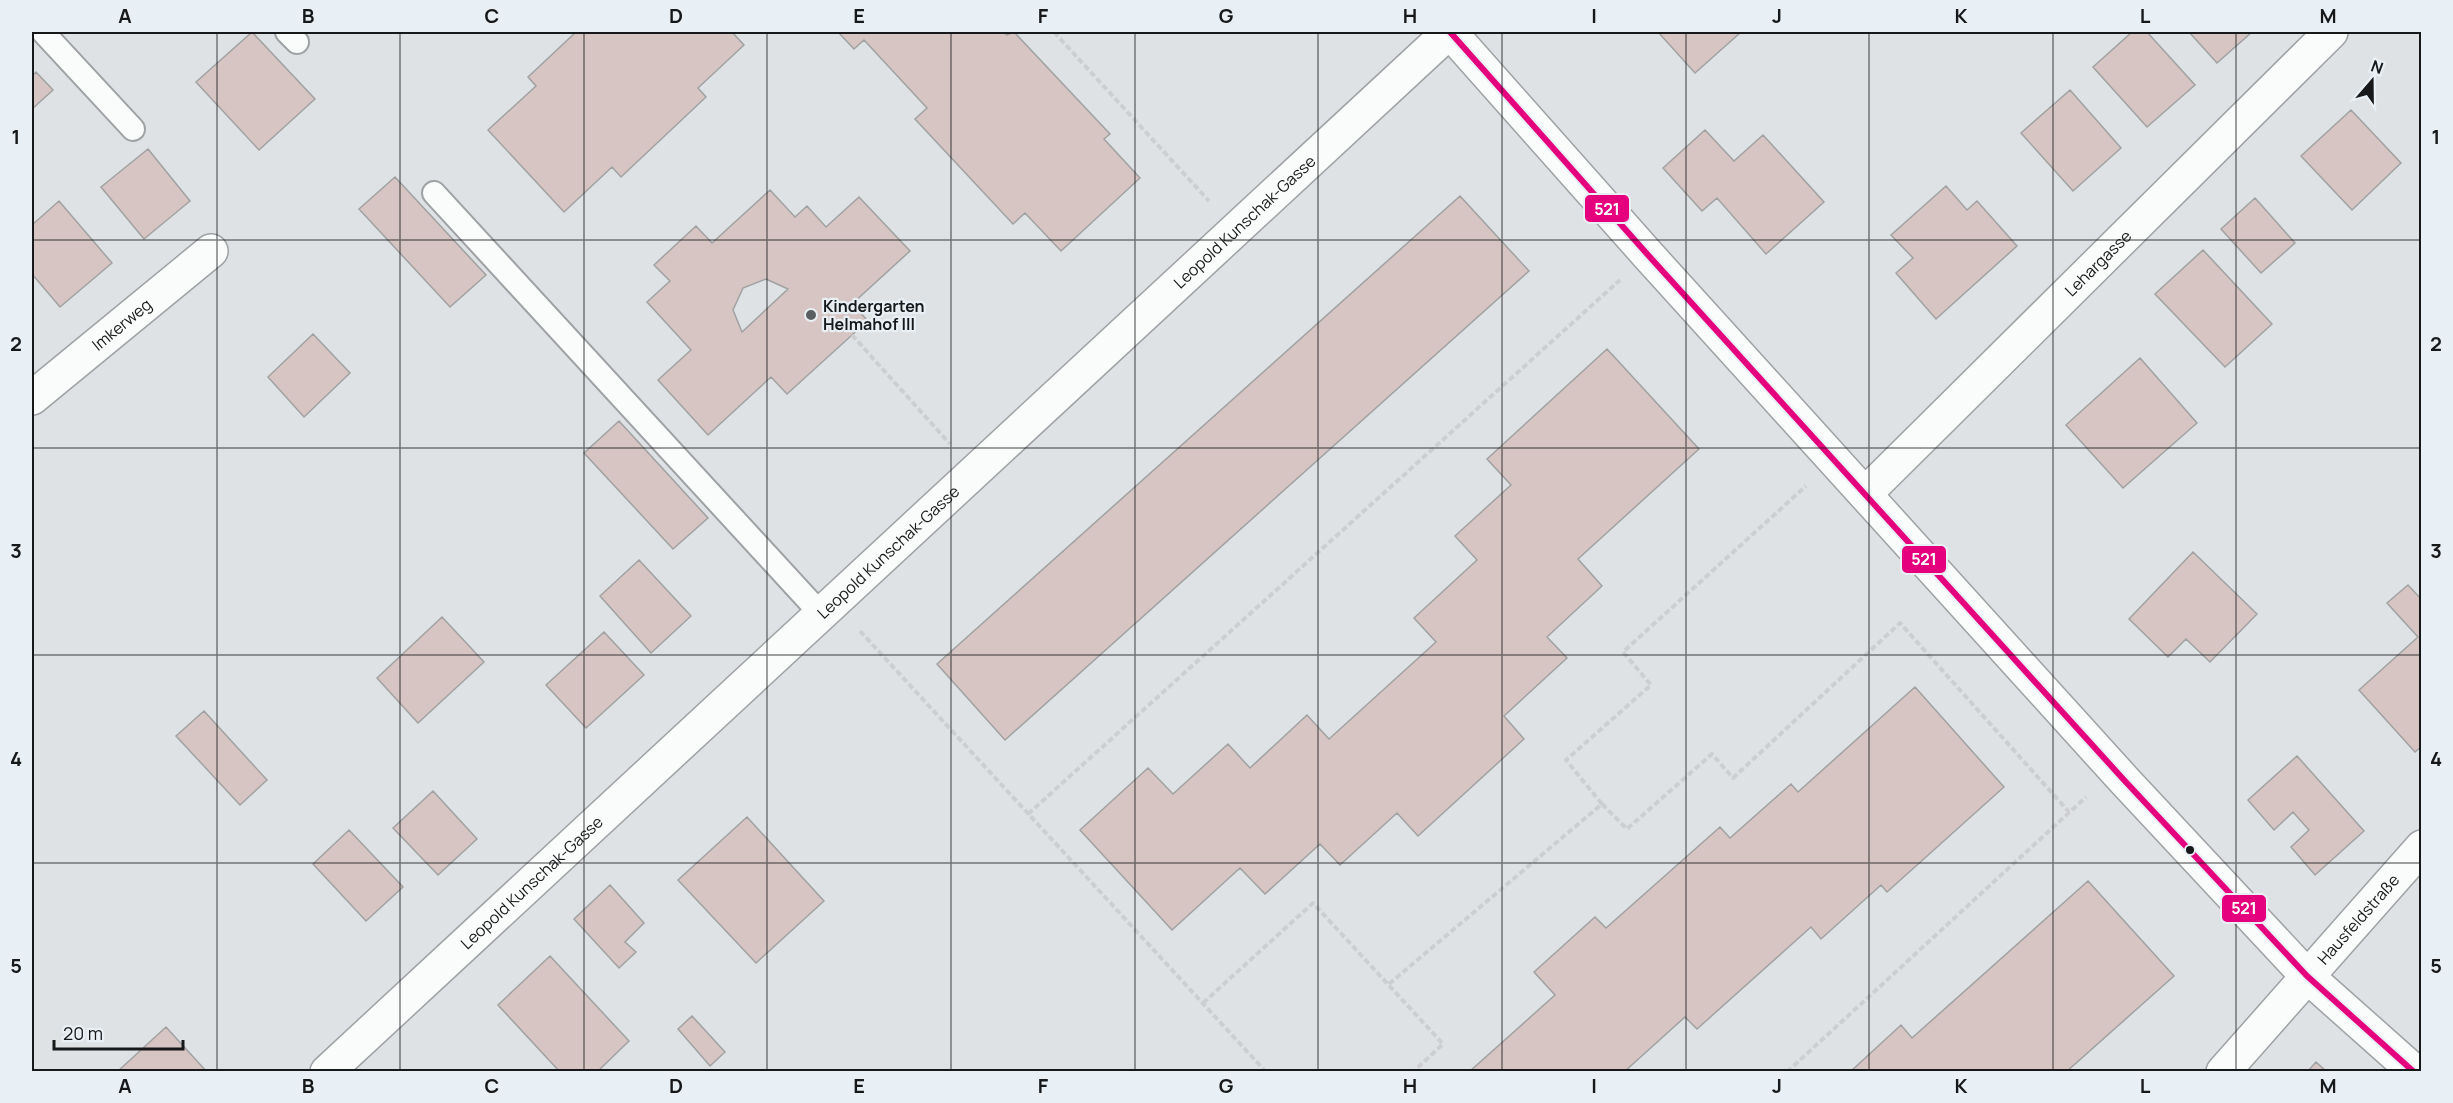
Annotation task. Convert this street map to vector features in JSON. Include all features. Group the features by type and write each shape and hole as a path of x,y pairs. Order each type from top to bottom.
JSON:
{"street":[{"name":"Leopold Kunschak-Gasse","path":"327,1071 1450,32"},
{"path":"1450,32 1648,255 2115,770 2307,976 2415,1071"},
{"name":"Lehargasse","path":"1865,494 2331,32"},
{"name":"Imkerweg","path":"32,398 211,251"},
{"name":"Hausfeldstraße","path":"2223,1071 2421,847"}],"lane":[{"path":"43,32 133,129"},
{"path":"434,193 827,608"}],"path":[{"path":"1054,32 1235,230"},
{"path":"1028,814 1648,255"},
{"path":"852,335 975,471"},
{"path":"1834,461 1623,652 1651,685 1566,760 1627,830 1712,754 1733,777 1900,622 2069,812"},
{"path":"827,608 1028,814 1266,1071"},
{"path":"1786,1071 2115,770"},
{"path":"1389,984 1602,804"},
{"path":"1203,1003 1313,903 1443,1044 1413,1071"}],"building":[{"path":"252,32 315,99 259,150 196,82"},
{"path":"576,32 732,32 744,45 698,88 706,97 621,177 612,167 564,212 488,130 536,86 528,77"},
{"path":"838,32 1003,32 1007,35 1014,32 1110,134 1104,139 1140,178 1061,251 1025,213 1013,224 915,119 927,108 864,40 854,49"},
{"path":"1658,32 1741,32 1695,73"},
{"path":"2132,32 2147,32 2195,85 2147,127 2093,67"},
{"path":"2189,32 2252,32 2217,63"},
{"path":"36,72 53,90 32,109 32,76"},
{"path":"2070,90 2121,148 2073,191 2021,133"},
{"path":"2351,110 2401,163 2352,210 2301,156"},
{"path":"1705,130 1734,161 1763,135 1824,202 1766,254 1717,198 1702,211 1663,168"},
{"path":"148,149 190,201 144,239 101,187"},
{"path":"395,177 486,275 450,307 359,209"},
{"path":"1946,186 1967,210 1977,201 2017,246 1936,319 1896,273 1913,258 1891,235"},
{"name":"Kindergarten Helmahof III","path":"770,190 795,217 807,206 826,227 859,197 910,251 852,304 868,321 787,394 771,377 708,435 658,380 691,350 647,302 670,281 654,265 696,226 712,243","holes":["766,279 788,289 742,332 733,310 743,288"]},
{"path":"1460,196 1529,271 1005,740 937,664"},
{"path":"2255,198 2295,243 2261,273 2221,229"},
{"path":"59,201 112,263 60,307 32,274 32,225"},
{"path":"2203,250 2272,324 2225,367 2155,294"},
{"path":"313,334 350,373 304,417 268,377"},
{"path":"1607,349 1699,449 1578,559 1602,586 1547,637 1567,658 1504,716 1524,739 1418,836 1397,813 1340,865 1320,844 1265,894 1240,868 1172,930 1080,830 1148,768 1173,794 1228,744 1250,768 1307,715 1329,739 1436,642 1414,618 1477,560 1455,536 1511,485 1487,459"},
{"path":"2140,358 2197,423 2123,488 2066,425"},
{"path":"619,421 708,518 673,549 584,453"},
{"path":"2193,552 2257,614 2210,662 2186,639 2168,657 2129,619"},
{"path":"639,560 691,616 651,653 600,596"},
{"path":"2408,585 2422,600 2422,746 2415,752 2359,690 2418,637 2387,603"},
{"path":"442,617 484,662 418,723 377,678"},
{"path":"604,632 644,675 586,728 546,685"},
{"path":"1915,687 2004,787 1887,892 1881,885 1821,939 1811,927 1697,1029 1685,1017 1624,1072 1469,1072 1555,995 1534,972 1595,917 1606,928 1720,827 1730,838 1791,784 1798,792"},
{"path":"204,711 267,780 240,805 176,736"},
{"path":"2297,756 2364,831 2315,875 2291,847 2309,830 2293,812 2274,830 2248,800"},
{"path":"433,791 477,839 438,875 393,828"},
{"path":"747,817 824,901 756,963 678,880"},
{"path":"349,830 403,887 366,921 313,864"},
{"path":"2088,881 2174,976 2066,1072 1850,1072 1901,1025 1912,1038"},
{"path":"610,885 644,923 625,942 636,952 619,968 574,919"},
{"path":"550,956 629,1041 597,1072 560,1072 498,1005"},
{"path":"692,1016 725,1052 710,1066 678,1029"},
{"path":"166,1027 207,1072 117,1072"},
{"path":"2316,1062 2327,1072 2307,1072"}],"transit line":[{"name":"521","path":"1450,32 1648,255 2124,780 2307,976 2414,1072"}],"place":[{"name":"Kindergarten Helmahof III","path":"811,315"}]}
